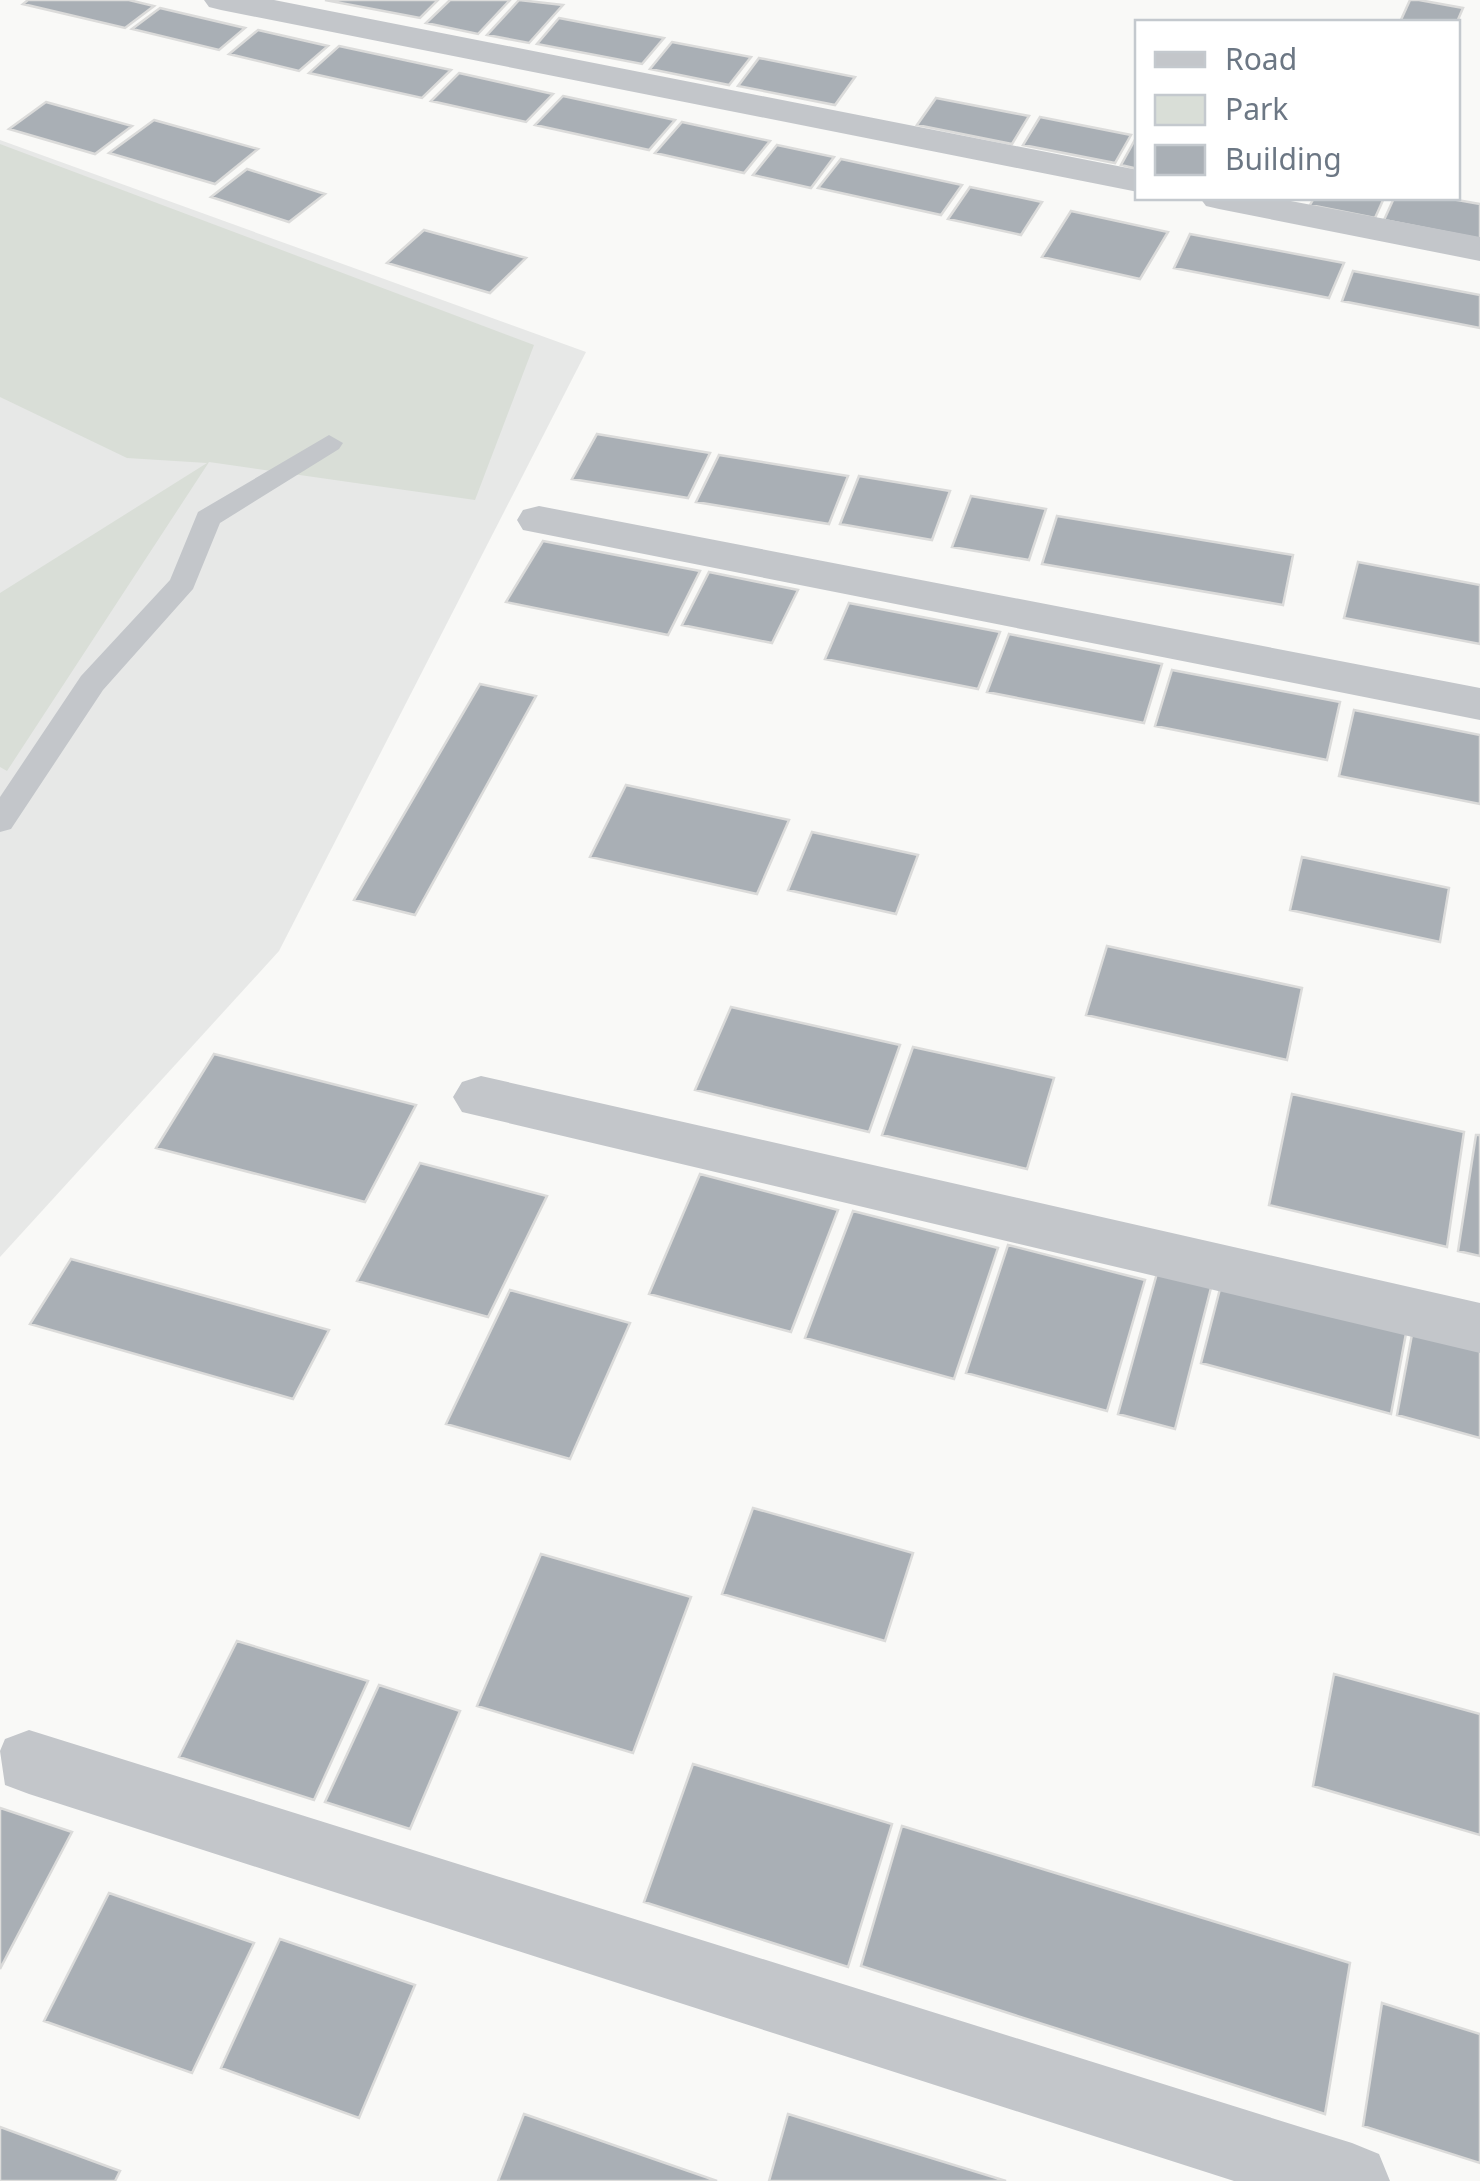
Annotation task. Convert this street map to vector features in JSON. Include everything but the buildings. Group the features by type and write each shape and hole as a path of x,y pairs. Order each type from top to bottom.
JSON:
{"street":[{"path":"221,0 1135,180"},
{"path":"1229,200 1480,249"},
{"path":"539,520 1480,704"},
{"path":"481,1097 1480,1328"},
{"path":"30,1762 1352,2181"}],"lane":[{"path":"0,821 92,684 183,583 208,518 329,443"}],"shaded area":[{"path":"0,140 586,352 279,951 0,1257"}],"green space":[{"path":"0,144 534,345 475,500 209,462 7,771 0,767 0,593 207,463 127,458 0,397"}]}
